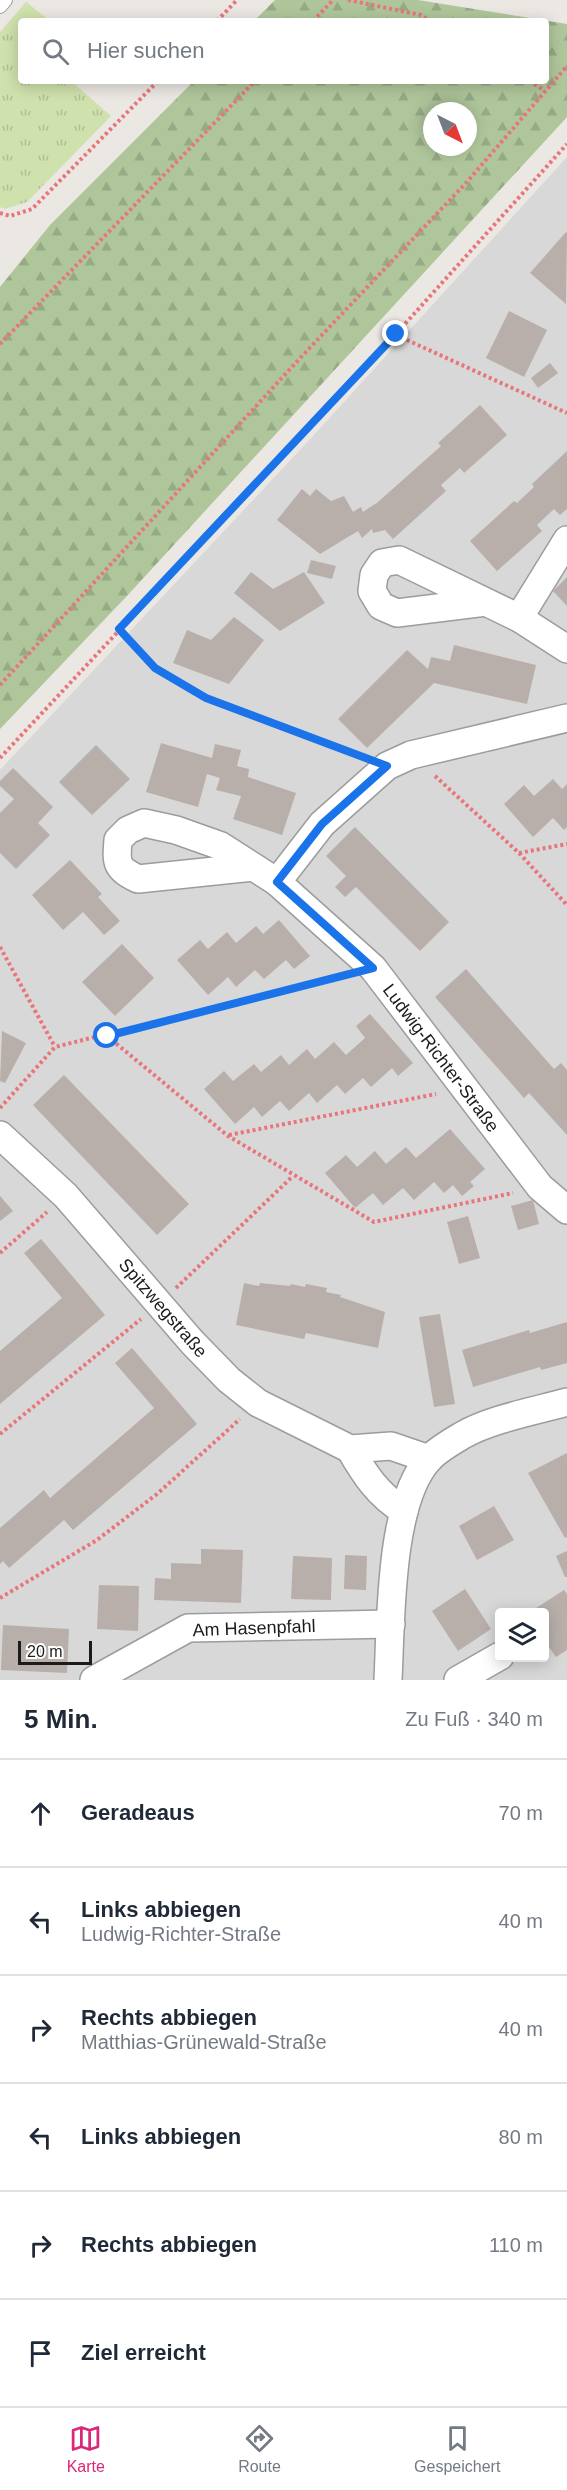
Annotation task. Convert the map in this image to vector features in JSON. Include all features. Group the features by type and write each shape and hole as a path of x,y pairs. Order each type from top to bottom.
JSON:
{"street":[{"path":"519,618 567,540"},
{"path":"486,602 519,618 567,649"},
{"path":"277,882 322,824 387,766 411,755 567,718"},
{"name":"Ludwig-Richter-Straße","path":"253,867 277,882 373,968 540,1187 567,1210"},
{"name":"Spitzwegstraße","path":"0,1136 66,1196 192,1342 229,1380 258,1403 350,1449"},
{"path":"388,1680 397,1550 404,1511 413,1485 429,1459 464,1435 567,1402"},
{"path":"404,1511 390,1503 369,1482 350,1449 391,1446 429,1459"},
{"name":"Am Hasenpfahl","path":"94,1680 188,1628 391,1624"},
{"path":"458,1680 501,1662"}],"lane":[{"path":"0,6 5,0"}],"path":[{"path":"220,18 237,0"},
{"path":"316,18 333,0"},
{"path":"348,0 421,15 426,18"},
{"path":"0,685 302,356 466,183 567,66"},
{"path":"0,213 10,216 32,209 155,84"},
{"path":"0,344 252,84"},
{"path":"534,84 544,90"},
{"path":"0,758 396,334 567,144"},
{"path":"396,334 567,413"},
{"path":"119,629 155,668 206,698 387,766"},
{"path":"411,755 519,853 567,906"},
{"path":"519,853 567,844"},
{"path":"0,947 54,1047"},
{"path":"0,1108 54,1047 107,1036 373,968"},
{"path":"107,1036 228,1136 374,1222 540,1187"},
{"path":"228,1136 464,1089"},
{"path":"0,1253 66,1196"},
{"path":"0,1598 97,1540 157,1494 258,1403"}],"shaded area":[{"path":"567,157 567,1680 0,1680 0,770 314,435"}],"green space":[{"path":"275,0 418,0 530,18 257,18"},
{"path":"26,2 46,18 18,18 18,84 74,84 111,116 27,202 5,209 0,207 0,32"},
{"path":"549,21 567,24 567,117 126,597 0,729 0,287 50,225 191,84 549,84"}],"building":[{"path":"567,233 566,304 530,273"},
{"path":"509,311 547,330 524,377 486,358"},
{"path":"550,363 558,373 538,388 531,378"},
{"path":"480,405 507,435 464,473 460,468 441,485 446,491 393,539 385,530 373,533 372,529 362,538 358,531 320,554 277,520 302,489 310,496 316,489 331,501 344,496 353,512 361,507 363,512 378,502 441,446 438,443"},
{"path":"567,451 567,509 560,515 554,509 537,525 542,531 497,571 470,541 514,501 517,503 534,487 532,484"},
{"path":"311,560 336,566 332,579 307,573"},
{"path":"251,572 273,589 304,572 325,603 280,631 234,593"},
{"path":"567,577 567,606 553,591"},
{"path":"234,617 264,640 229,684 173,663 187,630 211,640"},
{"path":"454,645 536,665 527,704 434,683 367,748 338,719 407,650 428,669 431,657 450,661"},
{"path":"161,743 212,758 215,744 241,750 237,766 249,769 248,777 296,793 282,835 233,819 241,796 216,790 220,778 207,774 198,807 146,792"},
{"path":"96,745 130,779 92,815 59,782"},
{"path":"13,768 53,807 38,823 50,835 16,869 0,853 0,813 14,799 0,786 0,781"},
{"path":"553,779 562,789 567,784 567,827 564,830 553,818 533,837 504,804 524,785 534,796"},
{"path":"355,827 449,922 420,951 356,887 345,897 335,887 346,876 326,856"},
{"path":"70,860 102,894 98,897 120,921 104,935 83,912 63,930 32,895"},
{"path":"279,920 310,956 294,969 286,960 264,979 255,970 236,987 228,977 208,995 177,960 200,940 208,949 227,932 236,943 256,926 263,934"},
{"path":"122,944 154,978 115,1016 82,982"},
{"path":"466,969 554,1069 561,1063 567,1070 567,1135 529,1093 524,1098 435,997"},
{"path":"370,1014 413,1063 398,1076 392,1068 371,1087 363,1078 345,1094 337,1085 317,1103 309,1093 289,1111 280,1101 262,1117 254,1107 235,1124 204,1089 224,1071 233,1081 254,1064 261,1072 281,1055 289,1065 307,1049 315,1059 334,1042 346,1055 365,1038 356,1026"},
{"path":"2,1031 26,1043 5,1083 0,1081"},
{"path":"64,1075 189,1204 157,1235 33,1105"},
{"path":"450,1129 485,1169 470,1182 474,1186 462,1196 453,1185 444,1193 434,1182 414,1200 403,1188 383,1205 373,1193 355,1208 325,1173 346,1155 357,1167 375,1151 386,1164 406,1147 416,1158"},
{"path":"0,1196 13,1211 0,1221"},
{"path":"533,1200 539,1224 518,1230 511,1206"},
{"path":"468,1216 480,1258 459,1264 447,1222"},
{"path":"41,1239 105,1315 0,1404 0,1351 62,1298 24,1253"},
{"path":"244,1283 259,1286 260,1283 290,1286 291,1284 305,1287 306,1284 327,1288 326,1292 341,1295 340,1297 385,1312 378,1348 306,1333 304,1339 236,1325"},
{"path":"440,1314 455,1404 434,1407 419,1317"},
{"path":"567,1322 567,1363 541,1370 540,1367 473,1387 462,1350 529,1330 530,1333"},
{"path":"132,1348 197,1424 73,1530 64,1520 9,1568 3,1561 0,1564 0,1528 44,1490 50,1498 154,1408 115,1363"},
{"path":"567,1453 567,1537 565,1538 528,1473"},
{"path":"494,1506 514,1540 477,1560 459,1526"},
{"path":"201,1549 243,1550 241,1603 154,1600 155,1578 171,1579 171,1563 201,1564"},
{"path":"567,1551 567,1577 565,1577 556,1556"},
{"path":"345,1555 367,1556 366,1590 344,1589"},
{"path":"293,1556 332,1558 331,1600 291,1599"},
{"path":"99,1585 139,1586 138,1631 97,1629"},
{"path":"465,1589 491,1629 458,1651 432,1611"},
{"path":"564,1590 567,1594 567,1650 556,1657 549,1647 549,1608 536,1608"},
{"path":"3,1625 69,1629 67,1673 1,1670"}],"route":[{"path":"107,1036 373,968 277,882 322,824 387,766 206,698 155,668 119,629 396,334"}]}
